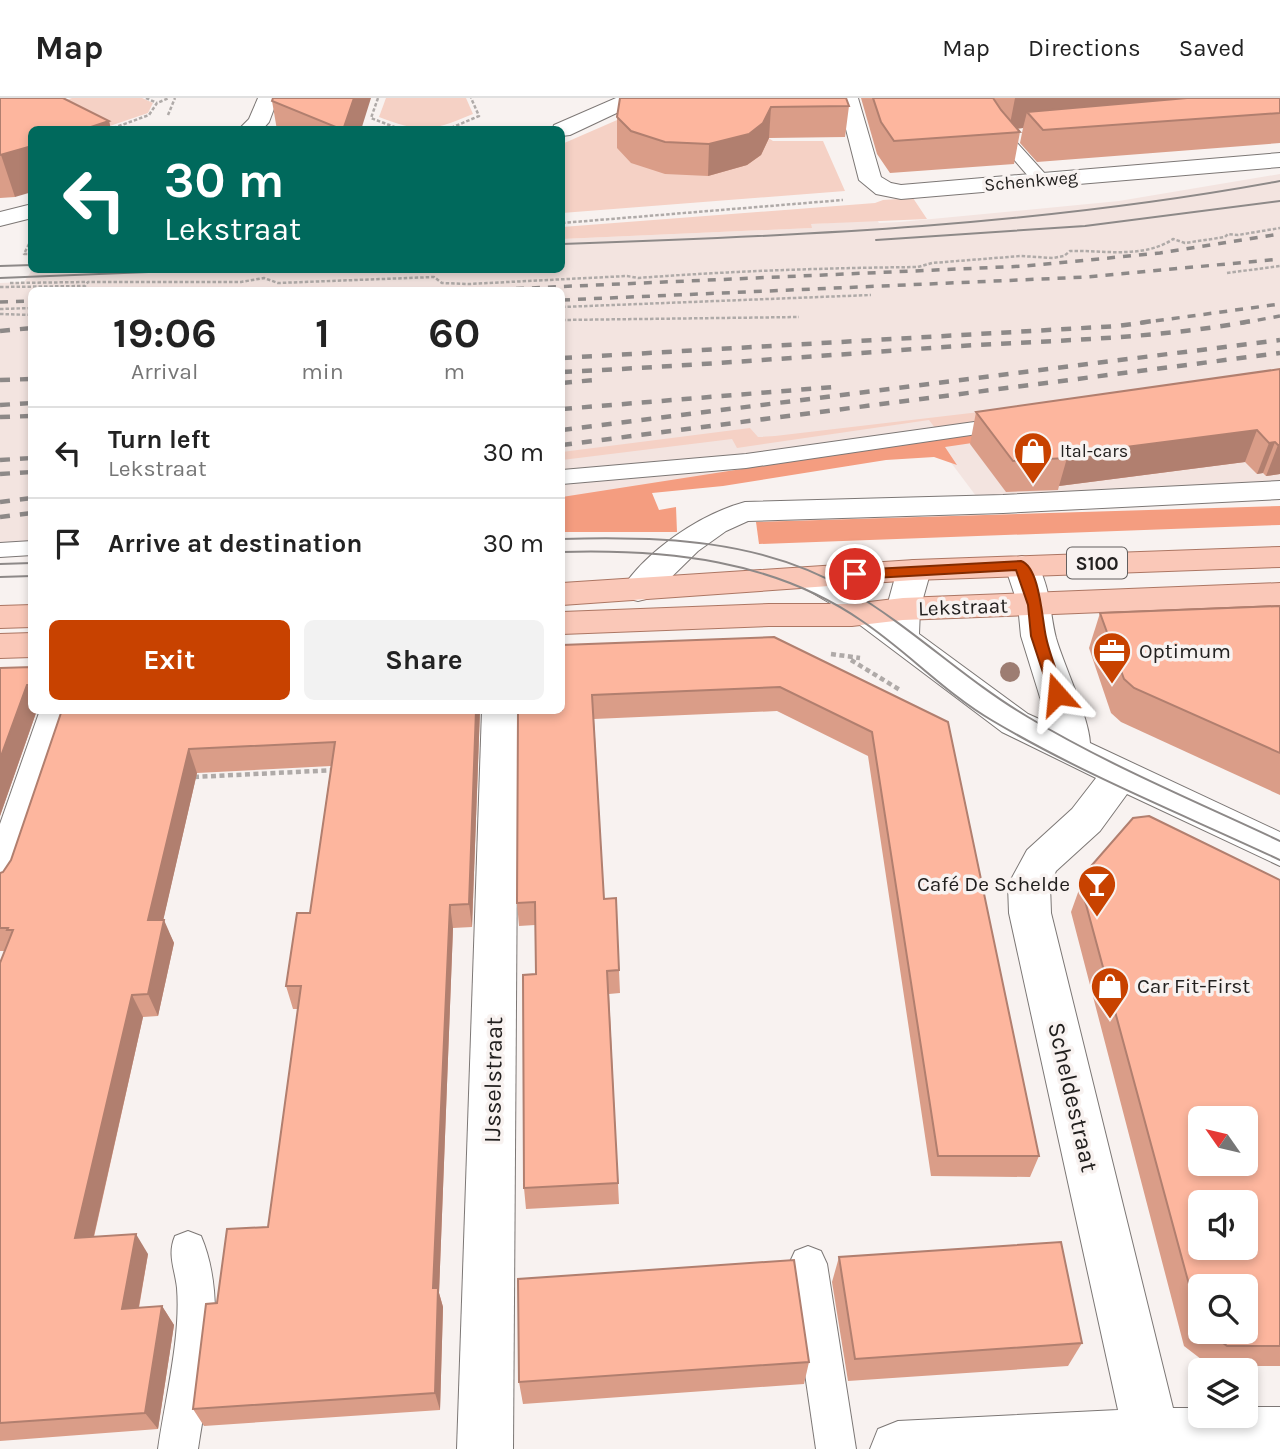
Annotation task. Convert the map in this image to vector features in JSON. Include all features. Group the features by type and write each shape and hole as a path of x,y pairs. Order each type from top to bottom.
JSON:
{"main road":[{"name":"Lekstraat","path":"565,594 914,570 1280,557"},
{"name":"Lekstraat","path":"902,624 1035,605 1280,594"},
{"path":"565,623 868,614"},
{"path":"0,617 28,616"},
{"path":"0,646 28,645"}],"street":[{"path":"253,126 258,122 268,98"},
{"path":"848,98 870,180 884,189"},
{"path":"565,129 630,100"},
{"name":"Schenkweg","path":"884,189 901,192 1280,160"},
{"path":"0,219 28,212"},
{"path":"638,590 671,557 718,523 732,516 761,511 1003,504 1280,490"},
{"path":"1021,566 1035,605 1038,636 1072,741 1066,749"},
{"path":"902,624 914,570"},
{"path":"868,614 902,624 1015,723 1280,850"},
{"path":"0,882 58,714"},
{"name":"IJsselstraat","path":"485,1449 500,714"},
{"name":"Scheldestraat","path":"1120,775 1086,820 1041,861 1029,885 1030,913 1154,1442"},
{"path":"898,1449 1154,1442 1280,1435"}],"lane":[{"path":"980,98 1003,137 1041,180"},
{"path":"1003,137 1028,135"},
{"path":"565,477 746,461 1024,421"},
{"path":"0,550 28,548"},
{"path":"803,577 868,614"},
{"path":"178,1449 195,1330 196,1289 188,1249"},
{"path":"808,1264 836,1449"}],"path":[{"path":"146,98 157,103"},
{"path":"119,126 149,115 157,103 169,98"},
{"path":"168,115 175,98"},
{"path":"378,98 371,118 391,126"},
{"path":"455,126 479,116 471,98"},
{"path":"565,223 863,199 884,189"},
{"path":"10,283 241,282 264,278 278,282 434,277 442,283 469,284 833,267 874,269 1064,256 1070,251 1092,253 1155,247 1168,245 1174,239 1185,243 1225,237 1228,234 1238,235 1280,228"},
{"path":"1227,273 1280,266"},
{"path":"0,287 85,286 88,282"},
{"path":"565,307 871,295"},
{"path":"0,311 28,308"},
{"path":"0,311 28,314"},
{"path":"565,320 799,317"},
{"path":"182,778 348,769"}],"shaded area":[{"path":"72,98 142,98 153,103 148,113 110,126 91,126 35,110"},
{"path":"386,98 466,98 473,114 439,126 406,126 379,117"},
{"path":"647,107 747,124 773,141 823,141 845,191 565,213 565,143"},
{"path":"1280,174 1280,485 979,500 934,440 565,500 565,287 28,287 28,556 0,557 0,283 24,282 30,273 565,273 565,239 811,228 811,224 877,220 879,223 900,222 1119,201"},
{"path":"913,198 927,219 811,224 812,228 565,239 565,227 875,203"},
{"path":"1280,377 935,428 929,420 737,448 732,439 565,460 565,452 750,428 758,437"},
{"path":"1280,398 945,447 957,465 934,457 886,460 723,486 652,493 659,510 676,507 677,532 565,532 565,497 934,439"},
{"path":"1280,506 1280,525 759,544 756,522"}],"building":[{"path":"0,98 63,98 109,121 94,126 28,126 28,147 0,155"},
{"path":"273,98 354,98 344,126 333,126 272,101"},
{"path":"620,98 846,98 849,106 771,107 763,123 749,134 709,144 665,142 631,131 617,117"},
{"path":"873,98 993,98 1020,132 894,141 881,122"},
{"path":"1187,98 1280,98 1280,113 1043,130 1027,112"},
{"path":"1280,369 1280,445 1269,443 1257,430 1064,455 1067,458 1013,461 976,412"},
{"path":"1280,606 1280,753 1134,688 1124,679 1100,613"},
{"path":"774,637 948,722 1039,1156 938,1156 872,732 780,687 592,695 604,899 616,898 619,970 607,971 618,1183 524,1188 523,975 536,974 535,902 517,903 518,714 565,714 565,645"},
{"path":"28,667 28,685 0,759 0,668"},
{"path":"61,714 476,714 469,904 450,905 433,1288 438,1288 435,1393 193,1409 206,1304 217,1303 227,1229 268,1227 301,986 286,986 297,913 310,913 335,742 189,749 148,920 164,920 148,994 132,995 75,1238 136,1234 122,1309 162,1306 145,1413 0,1423 0,963 13,930 0,928 0,873 11,860"},
{"path":"1149,816 1280,880 1280,1346 1224,1344 1258,1344 1258,1274 1188,1274 1188,1281 1081,886 1085,873 1133,818"},
{"path":"1061,1242 1082,1343 855,1359 839,1257"},
{"path":"794,1260 809,1362 519,1382 518,1279"}],"tram line":[{"path":"565,244 922,226 1101,208 1280,181"},
{"path":"876,240 1085,226 1280,201"},
{"path":"0,266 28,265"},
{"path":"0,278 124,273"},
{"path":"565,539 673,540 710,544 782,561 816,574 873,606 982,687 1028,717 1120,767 1280,841"},
{"path":"565,552 680,556 718,562 793,584 828,600 862,621 975,710 1028,741 1098,777 1280,860"},
{"path":"0,564 28,563"},
{"path":"0,577 28,576"}],"railway":[{"path":"552,287 1026,266 1160,253 1280,234"},
{"path":"565,300 1087,277 1280,259"},
{"path":"0,302 28,301"},
{"path":"1140,323 1280,304"},
{"path":"1242,323 1280,316"},
{"path":"565,358 1118,326 1153,321"},
{"path":"565,372 1137,336 1251,321"},
{"path":"0,331 28,328"},
{"path":"565,430 1280,340"},
{"path":"565,445 1280,353"},
{"path":"0,380 28,379"},
{"path":"565,383 594,380"},
{"path":"565,409 833,387"},
{"path":"0,405 28,403"},
{"path":"0,417 28,416"},
{"path":"0,460 28,458"},
{"path":"0,474 28,472"},
{"path":"0,502 28,498"},
{"path":"0,517 28,514"}],"place":[{"name":"Ital-cars","path":"1033,485"},
{"name":"Optimum","path":"1112,685"},
{"name":"Café De Schelde","path":"1097,918"},
{"name":"Car Fit-First","path":"1110,1020"}],"route":[{"path":"855,574 1021,566 1035,605 1038,636 1057,694"}]}
